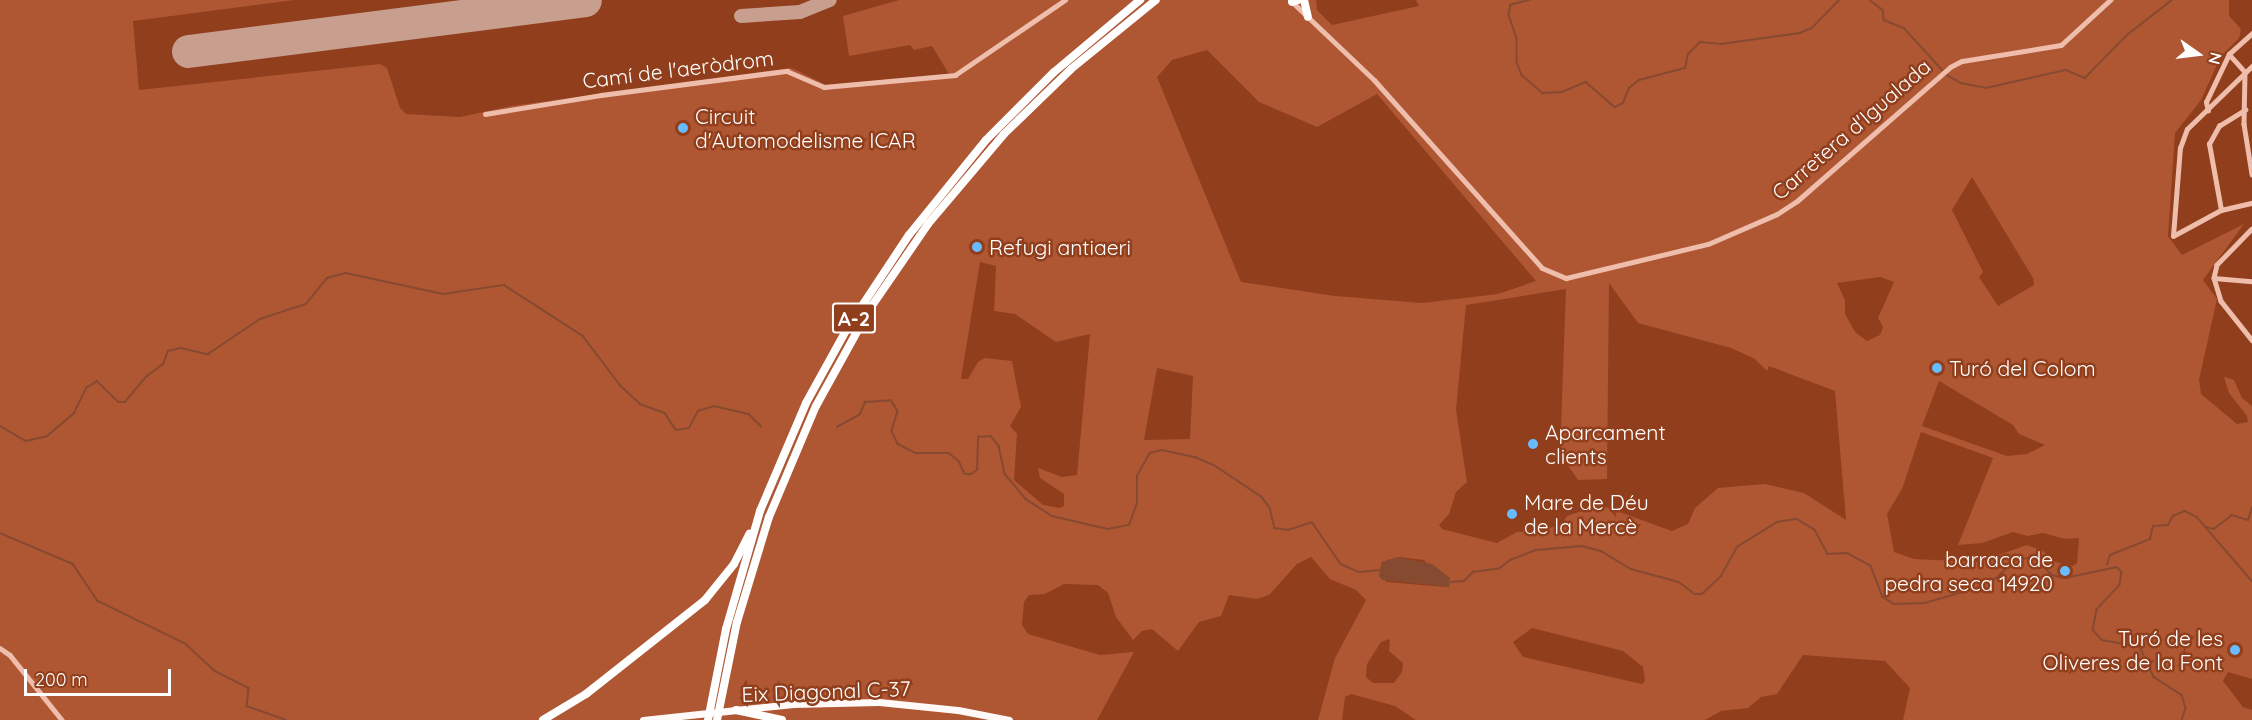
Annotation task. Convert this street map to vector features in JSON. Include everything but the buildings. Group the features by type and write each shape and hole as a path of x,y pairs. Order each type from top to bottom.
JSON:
{"highway":[{"name":"A-2","path":"708,720 726,629 760,511 806,403 848,327 909,235 1006,119 1069,59 1140,0"},
{"name":"A-2","path":"719,720 727,667 758,550 792,459 828,382 888,281 948,199 1004,134 1071,69 1156,0"},
{"path":"1304,0 1308,17"},
{"path":"543,720 586,694 705,600 734,564 760,511"},
{"name":"Eix Diagonal C-37","path":"643,720 733,710 848,703 932,706 1009,720"},
{"path":"733,710 782,720"}],"street":[{"name":"Camí de l'aeròdrom","path":"486,114 590,96 788,71 824,87 955,75 1065,0"},
{"name":"Carretera d'Igualada","path":"1293,1 1374,80 1542,268 1566,278 1708,244 1777,214 1797,201 1943,72 1962,61 2061,45 2110,0"},
{"path":"2208,111 2206,102 2229,54 2252,33"},
{"path":"2229,54 2245,72 2245,110 2252,174"},
{"path":"2251,67 2187,129 2180,148 2173,236 2221,210 2252,203"},
{"path":"2221,210 2209,144 2219,126 2245,110"},
{"path":"2252,229 2217,265 2214,278 2221,301 2252,340"},
{"path":"2214,278 2252,281"},
{"path":"0,648 10,655 62,720"}],"shaded area":[{"path":"0,0 294,0 133,21 139,90 380,64 387,68 400,108 406,114 460,117 511,106 792,68 826,85 949,74 932,46 914,50 910,45 849,56 843,16 899,0 1316,0 1317,10 1332,25 1419,6 1416,0 2229,0 2229,16 2241,29 2239,38 2221,56 2201,100 2175,133 2168,236 2182,255 2244,224 2203,280 2217,299 2199,380 2201,394 2237,424 2248,422 2247,416 2229,393 2224,377 2234,380 2242,398 2252,406 2252,679 2228,672 2223,681 2243,707 2252,710 2252,720 1903,720 1910,688 1885,661 1803,655 1777,694 1761,697 1748,708 1721,711 1705,720 1416,720 1395,706 1351,694 1345,697 1342,720 1318,720 1335,658 1366,600 1356,590 1330,579 1311,557 1297,564 1269,595 1257,599 1229,595 1221,616 1199,622 1178,651 1152,629 1142,631 1133,640 1116,617 1108,593 1098,585 1064,584 1045,594 1029,595 1024,602 1022,625 1028,634 1100,655 1134,652 1097,720 0,720","holes":["1207,50 1259,102 1317,127 1377,94 1536,281 1498,294 1422,303 1335,296 1241,282 1157,77 1172,60","1972,177 2033,278 2034,285 1998,306 1979,277 1983,272 1952,210","980,262 996,266 994,311 1015,314 1056,342 1090,334 1077,475 1062,477 1038,468 1040,478 1064,494 1064,506 1059,508 1043,505 1014,480 1017,434 1010,426 1021,407 1012,361 985,358 978,362 968,379 961,379","1880,277 1894,282 1878,318 1883,327 1880,335 1867,341 1855,332 1845,314 1845,300 1837,283","1609,283 1638,323 1731,348 1755,359 1767,371 1769,366 1835,391 1846,520 1804,493 1765,484 1718,488 1695,508 1688,524 1672,531 1600,505 1567,516 1562,524 1540,531 1517,532 1497,543 1442,529 1439,525 1449,514 1456,492 1467,482 1456,410 1466,305 1566,289 1560,454 1578,480 1607,479","1157,368 1193,376 1190,439 1144,440","1939,381 2013,425 2019,434 2045,445 2027,454 2007,456 1922,426","1921,432 1993,458 1958,545 1982,543 2013,532 2028,536 2043,533 2065,539 2079,538 2077,563 2073,566 2055,562 2043,551 2027,545 1978,562 1914,559 1894,552 1887,514 1902,489","1398,557 1424,560 1446,587 1386,582 1380,569 1382,562","1532,628 1623,651 1643,667 1645,681 1642,684 1523,657 1513,642","1390,639 1389,651 1403,663 1402,672 1394,683 1373,683 1366,677 1367,664 1381,642"]},
{"path":"1398,557 1432,564 1450,578 1449,587 1382,580 1379,576 1382,562"}],"waterway":[{"path":"1531,0 1511,5 1509,15 1517,38 1517,62 1522,75 1543,93 1562,92 1586,82 1615,107 1623,103 1629,88 1639,80 1685,68 1688,54 1700,42 1721,44 1800,33 1812,28 1839,0"},
{"path":"1870,0 1883,10 1884,20 1904,28 1947,75 1961,83 1986,88 2066,70 2085,78 2127,35 2172,0"},
{"path":"0,426 26,441 47,436 74,413 86,388 97,381 119,402 125,402 147,376 163,364 168,351 181,348 208,354 260,319 306,304 327,278 346,273 443,294 504,285 583,336 621,386 640,404 665,413 676,430 689,428 698,411 714,406 749,414 761,426"},
{"path":"837,427 860,414 865,402 891,400 898,411 892,431 898,444 916,453 949,453 959,461 965,474 971,474 977,470 978,437 991,436 999,446 1005,474 1026,499 1052,516 1108,529 1129,525 1137,503 1137,476 1150,453 1162,450 1195,457 1214,465 1262,497 1270,508 1275,528 1288,530 1312,522 1341,564 1359,572 1381,570"},
{"path":"2206,527 2214,529 2232,515 2248,520 2252,508"},
{"path":"2107,565 2110,555 2150,539 2153,526 2168,525 2173,516 2185,511 2197,517 2252,581"},
{"path":"1451,582 1464,581 1473,572 1500,568 1510,560 1536,550 1582,546 1601,551 1631,569 1679,582 1695,594 1702,594 1721,576 1737,547 1777,522 1797,519 1815,530 1828,554 1847,553 1871,566 1883,597 1894,604 1925,603 1977,588 1995,579 2016,560 2033,557 2052,575 2065,578 2117,567 2122,572 2120,585 2097,610 2093,630 2102,640 2140,647 2154,677 2182,695 2186,708 2182,720"},
{"path":"0,533 73,564 98,601 186,644 215,671 249,688 247,706 286,720"}],"taxiway":[{"path":"741,16 800,12 830,0"}],"runway":[{"path":"188,51 585,0"}],"place":[{"name":"Circuit d'Automodelisme ICAR","path":"683,128"},
{"name":"Refugi antiaeri","path":"977,247"},
{"name":"Turó del Colom","path":"1937,368"},
{"name":"Aparcament clients","path":"1533,444"},
{"name":"Mare de Déu de la Mercè","path":"1512,514"},
{"name":"barraca de pedra seca 14920","path":"2065,571"},
{"name":"Turó de les Oliveres de la Font","path":"2235,650"}]}
